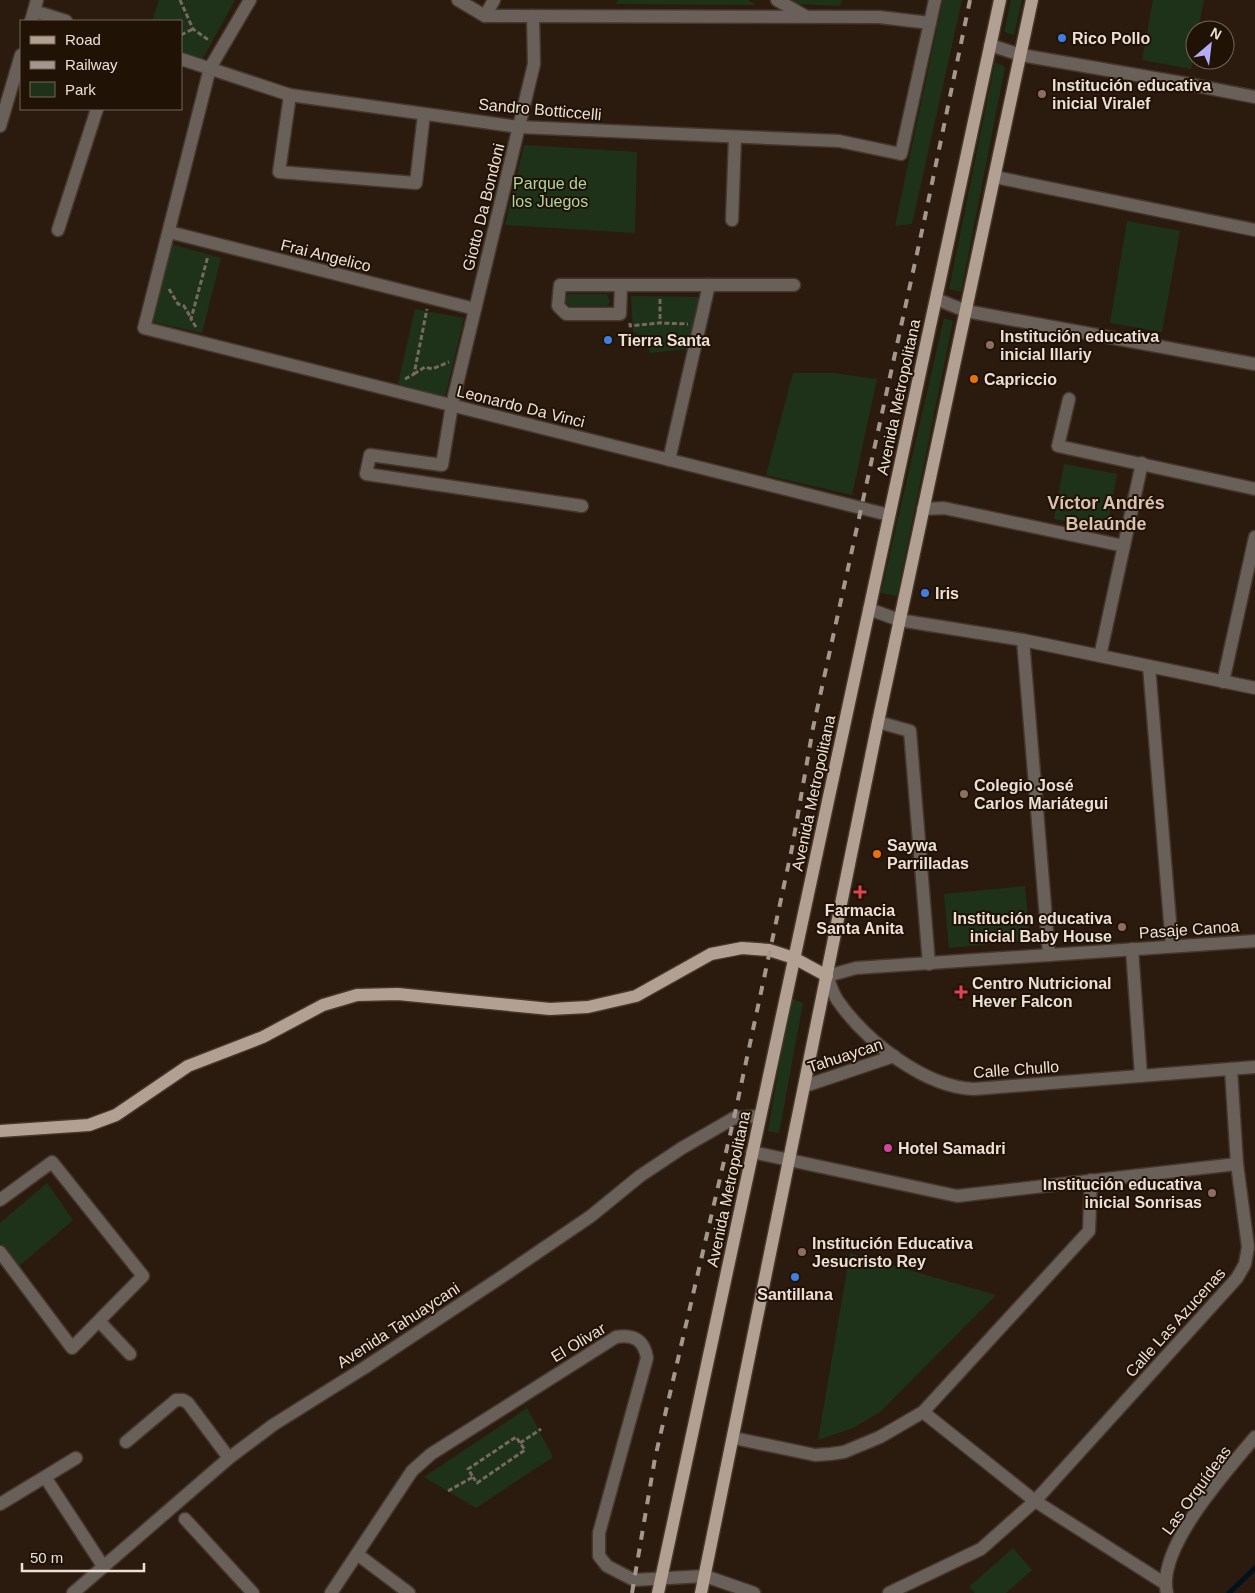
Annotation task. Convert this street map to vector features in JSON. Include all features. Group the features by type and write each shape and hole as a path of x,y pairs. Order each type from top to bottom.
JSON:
{"main road":[{"name":"Avenida Metropolitana","path":"658,1593 1000,0"},
{"path":"701,1593 899,620 1032,0"},
{"path":"0,1131 89,1125 116,1115 188,1066 263,1037 323,1005 357,996 398,994 550,1009 588,1007 636,996 711,954 742,948 769,950 794,958 827,976"}],"street":[{"path":"169,232 210,69 250,0"},
{"path":"458,0 486,16 879,17 930,23 935,0"},
{"path":"486,16 494,0"},
{"path":"777,0 806,17"},
{"path":"34,11 63,20"},
{"name":"Giotto Da Bondoni","path":"533,16 534,64 452,405 442,465 370,455 366,474 582,506"},
{"name":"Sandro Botticcelli","path":"182,59 290,95 519,127 838,142 902,154 930,23"},
{"path":"990,44 1020,55 1255,97"},
{"path":"0,126 20,57"},
{"path":"290,95 279,172 416,183 424,114"},
{"path":"58,230 97,110"},
{"path":"732,220 735,137"},
{"path":"994,177 1255,230"},
{"name":"Frai Angelico","path":"169,232 475,309"},
{"name":"Leonardo Da Vinci","path":"169,232 144,328 889,514"},
{"path":"621,285 620,314 566,314 558,306 560,285 621,285 794,285"},
{"path":"668,460 709,285"},
{"path":"936,299 966,311 1255,364"},
{"path":"1069,399 1058,446 1255,489"},
{"path":"1100,656 1142,463"},
{"path":"924,509 944,508 1124,546"},
{"path":"1223,682 1255,537"},
{"path":"869,609 899,620 1023,640 1255,688"},
{"path":"1023,640 1049,955"},
{"path":"1148,666 1172,946"},
{"path":"878,722 910,731 929,964"},
{"name":"Pasaje Canoa","path":"827,976 856,968 1255,941"},
{"path":"1132,949 1141,1076"},
{"name":"Calle Chullo","path":"827,976 837,1000 862,1030 894,1056 938,1083 956,1089 1255,1067"},
{"name":"Tahuaycan","path":"805,1086 894,1056"},
{"name":"Calle Las Azucenas","path":"889,1593 981,1548 1035,1501 1241,1271 1245,1264 1248,1247 1237,1164 1231,1069"},
{"name":"Avenida Tahuaycani","path":"73,1593 229,1458 273,1425 364,1368 583,1221 640,1176 682,1148 734,1118 760,1116"},
{"path":"752,1152 957,1196 1237,1164"},
{"path":"0,1252 72,1348 143,1276 52,1162 1,1198"},
{"path":"734,1438 815,1455 830,1454 844,1452 880,1437 923,1412 1089,1231 1091,1180"},
{"path":"99,1321 130,1354"},
{"name":"El Olivar","path":"331,1593 412,1472 431,1454 616,1336 628,1335 638,1339 645,1347 647,1358 599,1534 599,1556 607,1566 634,1580 661,1577"},
{"path":"126,1442 176,1400 183,1400 188,1403 229,1458"},
{"path":"923,1412 1035,1501 1166,1588"},
{"name":"Las Orquídeas","path":"1166,1588 1168,1564 1176,1543 1214,1487 1255,1437"},
{"path":"0,1504 76,1458"},
{"path":"45,1478 103,1566"},
{"path":"185,1519 253,1593"},
{"path":"356,1554 409,1593"},
{"path":"661,1577 705,1576 754,1593"}],"path":[{"path":"180,0 193,29 210,41"},
{"path":"182,35 193,29"},
{"path":"192,319 209,252"},
{"path":"166,284 178,304 184,306 199,333"},
{"path":"660,296 660,323"},
{"path":"414,374 427,309 437,311"},
{"path":"630,326 660,323 696,325"},
{"path":"397,385 425,367 432,369 446,362 455,362"},
{"path":"520,1443 541,1429"},
{"path":"516,1437 525,1450 477,1483 473,1476 468,1469 516,1437"},
{"path":"448,1491 473,1476"}],"green space":[{"path":"159,0 235,0 202,60 182,53 182,20 152,20"},
{"path":"618,0 748,0 756,5 616,4"},
{"path":"792,0 842,0 840,6 799,4"},
{"path":"943,0 962,0 912,224 895,226"},
{"path":"1011,0 1022,0 1014,35 1004,32"},
{"path":"1153,0 1204,0 1200,20 1185,20 1185,68 1142,60"},
{"path":"995,62 1005,67 961,292 949,289"},
{"name":"Parque de los Juegos","path":"524,145 637,152 635,233 505,225"},
{"path":"1127,221 1180,231 1162,332 1110,323"},
{"path":"172,244 221,258 202,333 153,322"},
{"path":"569,294 607,294 610,302 607,306 569,306 565,302 565,297"},
{"path":"631,296 698,297 701,301 689,349 649,353 650,339 633,332"},
{"path":"415,309 464,318 445,397 398,384"},
{"path":"944,318 953,321 897,596 881,593"},
{"path":"793,373 832,373 877,379 852,495 766,475"},
{"path":"1064,464 1117,474 1107,529 1054,519"},
{"path":"1025,886 1030,940 949,948 944,894"},
{"path":"791,998 803,1003 779,1133 768,1131"},
{"path":"47,1183 73,1220 19,1266 0,1243 0,1223"},
{"path":"850,1253 996,1295 880,1412 853,1428 818,1440"},
{"path":"527,1408 553,1457 476,1508 424,1477"},
{"path":"1013,1548 1032,1570 1006,1593 975,1593 969,1587"}],"waterway":[{"path":"1229,1593 1255,1568"}],"railway":[{"path":"632,1593 655,1458 734,1118 792,848 813,728 925,217 970,0"}],"place":[{"name":"Rico Pollo","path":"1062,38"},
{"name":"Institución educativa inicial Viralef","path":"1042,94"},
{"name":"Tierra Santa","path":"608,340"},
{"name":"Institución educativa inicial Illariy","path":"990,345"},
{"name":"Capriccio","path":"974,379"},
{"name":"Iris","path":"925,593"},
{"name":"Colegio José Carlos Mariátegui","path":"964,794"},
{"name":"Saywa Parrilladas","path":"877,854"},
{"name":"Farmacia Santa Anita","path":"860,892"},
{"name":"Institución educativa inicial Baby House","path":"1122,927"},
{"name":"Centro Nutricional Hever Falcon","path":"961,992"},
{"name":"Hotel Samadri","path":"888,1148"},
{"name":"Institución educativa inicial Sonrisas","path":"1212,1193"},
{"name":"Institución Educativa Jesucristo Rey","path":"802,1252"},
{"name":"Santillana","path":"795,1277"}],"district":[{"name":"Víctor Andrés Belaúnde","path":"1106,513"}]}
